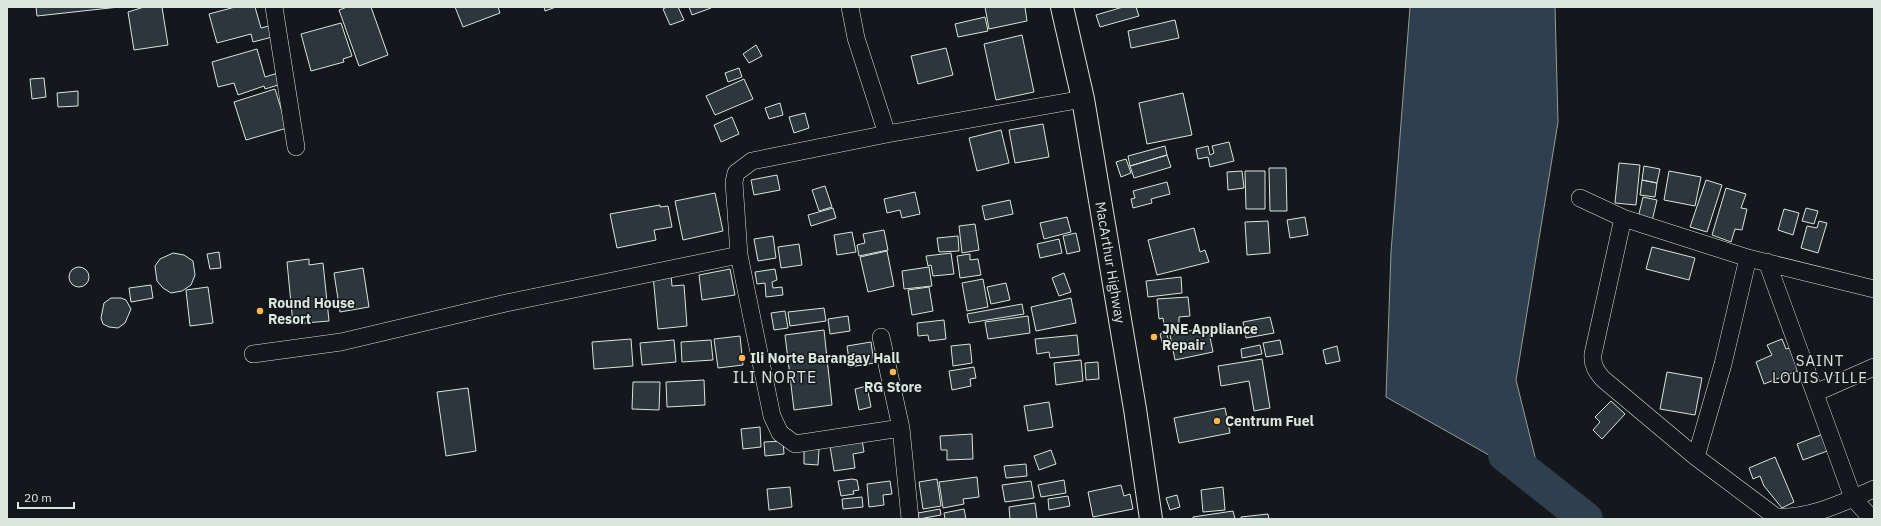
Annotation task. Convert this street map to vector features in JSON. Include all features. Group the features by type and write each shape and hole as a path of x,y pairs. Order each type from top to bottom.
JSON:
{"highway":[{"name":"MacArthur Highway","path":"1062,7 1083,99 1135,409 1151,519"}],"street":[{"path":"274,7 296,147"},
{"path":"850,7 856,38 887,134"},
{"path":"901,428 795,444 780,433 772,416 740,255 734,182 736,173 752,161 887,134 1083,99"},
{"path":"1580,198 1623,218 1748,258 1874,289"},
{"path":"1623,218 1592,362 1598,374 1611,387 1696,457 1776,518 1800,516 1853,498 1874,489"},
{"path":"254,354 341,342 506,303 740,255"},
{"path":"1696,457 1723,364 1748,258"},
{"path":"1767,262 1853,498 1872,519"},
{"path":"881,337 901,428 910,519"},
{"path":"1815,393 1874,367"}],"water":[{"path":"1410,7 1555,7 1558,122 1516,380 1542,485 1386,397 1391,252"}],"building":[{"path":"36,7 119,7 37,16"},
{"path":"144,7 162,7 168,45 134,50 128,12"},
{"path":"235,7 255,7 261,28 273,25 276,36 253,42 251,34 217,43 209,14"},
{"path":"347,7 371,7 388,55 359,66 339,10"},
{"path":"455,7 498,7 500,13 463,27"},
{"path":"544,7 556,7 545,11"},
{"path":"667,7 678,7 684,20 670,25 663,9"},
{"path":"689,7 711,7 711,8 692,15"},
{"path":"985,7 1025,7 1027,21 989,29"},
{"path":"1123,7 1136,7 1139,16 1100,27 1096,15"},
{"path":"985,17 988,31 958,37 955,24"},
{"path":"1175,20 1179,38 1131,48 1128,31"},
{"path":"341,23 352,56 343,59 344,62 311,71 301,34"},
{"path":"1022,35 1034,92 996,100 984,44"},
{"path":"756,45 762,56 749,63 743,54"},
{"path":"946,48 953,75 918,84 911,56"},
{"path":"257,49 265,77 281,72 285,83 265,89 264,86 238,95 234,83 218,87 212,62"},
{"path":"739,68 742,77 728,82 725,73"},
{"path":"44,78 46,97 32,99 30,79"},
{"path":"744,79 753,99 715,115 706,96"},
{"path":"275,89 287,128 246,140 234,102"},
{"path":"78,91 78,106 58,107 57,93"},
{"path":"1183,93 1192,135 1147,144 1139,103"},
{"path":"780,103 783,115 769,119 765,108"},
{"path":"805,113 809,128 794,133 789,117"},
{"path":"732,117 739,134 721,142 714,125"},
{"path":"1043,124 1049,157 1015,163 1009,130"},
{"path":"1001,130 1009,163 977,171 969,138"},
{"path":"1229,142 1234,161 1210,167 1208,157 1198,159 1196,149 1208,146 1210,155 1214,153 1212,146"},
{"path":"1165,146 1167,155 1130,166 1128,156"},
{"path":"1167,155 1171,167 1134,178 1130,166"},
{"path":"1126,159 1131,173 1121,177 1116,162"},
{"path":"1619,163 1640,165 1636,205 1615,203"},
{"path":"1644,166 1660,169 1657,183 1642,180"},
{"path":"1269,168 1286,168 1287,211 1270,211"},
{"path":"1242,171 1244,188 1228,190 1227,172"},
{"path":"1245,171 1265,171 1265,209 1246,209"},
{"path":"1669,171 1701,177 1695,206 1664,200"},
{"path":"777,175 780,190 754,195 751,180"},
{"path":"1642,180 1657,183 1655,197 1640,195"},
{"path":"1706,180 1722,185 1707,232 1690,227"},
{"path":"1167,182 1170,194 1151,199 1152,203 1133,208 1131,199 1135,198 1133,191"},
{"path":"825,186 832,207 819,211 812,190"},
{"path":"1726,188 1746,194 1741,208 1747,209 1742,230 1735,229 1731,242 1712,235"},
{"path":"915,192 920,214 902,218 900,210 887,213 884,199"},
{"path":"715,193 723,231 683,240 675,201"},
{"path":"1643,197 1657,200 1652,221 1638,218"},
{"path":"1010,200 1013,214 985,220 982,206"},
{"path":"660,205 660,207 668,206 672,227 654,230 656,240 617,248 610,214"},
{"path":"833,208 836,218 811,226 808,215"},
{"path":"1806,208 1818,211 1814,224 1802,221"},
{"path":"1784,209 1799,213 1793,235 1778,230"},
{"path":"1067,217 1071,232 1044,239 1040,223"},
{"path":"1305,217 1308,235 1290,238 1287,220"},
{"path":"1268,221 1270,253 1247,255 1245,222"},
{"path":"1819,221 1827,223 1818,253 1801,248 1807,226 1817,228"},
{"path":"975,224 979,250 962,253 959,226"},
{"path":"1194,228 1200,252 1205,250 1209,262 1157,275 1148,240"},
{"path":"884,230 888,250 859,256 857,245 865,243 863,234"},
{"path":"852,232 856,252 837,255 834,235"},
{"path":"1076,233 1080,251 1067,254 1063,236"},
{"path":"773,236 776,258 758,261 754,239"},
{"path":"958,236 959,251 939,252 937,238"},
{"path":"1059,239 1062,253 1040,258 1037,244"},
{"path":"799,244 802,265 781,268 778,247"},
{"path":"1652,247 1695,258 1689,280 1646,269"},
{"path":"887,251 894,286 868,292 860,257"},
{"path":"219,252 221,268 210,269 207,254"},
{"path":"173,253 184,255 193,261 195,275 191,285 182,291 171,293 163,288 157,281 155,266 160,259"},
{"path":"951,253 954,274 933,276 931,265 928,266 926,256"},
{"path":"970,254 970,260 978,259 981,275 960,278 957,256"},
{"path":"309,259 309,265 323,263 329,321 293,324 287,262"},
{"path":"79,267 86,270 89,277 86,284 79,287 72,284 69,277 72,270"},
{"path":"929,267 932,286 904,289 902,271"},
{"path":"363,268 369,307 340,312 334,273"},
{"path":"730,269 735,295 702,300 699,275"},
{"path":"775,269 777,280 772,282 773,288 782,287 783,295 766,297 765,283 757,284 755,272"},
{"path":"1064,273 1071,292 1059,296 1052,278"},
{"path":"671,274 672,286 684,285 687,326 658,329 653,275"},
{"path":"1181,277 1182,293 1148,297 1146,281"},
{"path":"983,279 988,307 967,311 962,283"},
{"path":"1006,283 1010,300 991,304 987,287"},
{"path":"151,285 153,298 131,302 129,288"},
{"path":"208,287 213,323 190,326 186,290"},
{"path":"929,287 933,311 912,315 908,290"},
{"path":"1188,297 1190,316 1179,317 1179,325 1164,326 1163,318 1159,319 1157,299"},
{"path":"111,298 121,298 126,300 131,309 125,323 118,328 109,327 103,324 101,318 104,303"},
{"path":"1071,298 1076,323 1036,331 1031,307"},
{"path":"1022,304 1024,314 969,323 967,314"},
{"path":"824,308 826,321 790,326 788,312"},
{"path":"785,311 788,328 774,330 771,313"},
{"path":"848,316 850,331 830,334 828,319"},
{"path":"1028,316 1030,333 988,339 985,322"},
{"path":"1270,317 1274,333 1246,338 1243,322"},
{"path":"944,320 946,339 929,341 928,335 918,336 917,323"},
{"path":"1208,327 1213,352 1175,360 1170,335"},
{"path":"824,330 832,405 794,410 785,335"},
{"path":"1166,332 1171,347 1164,350 1160,334"},
{"path":"1077,335 1079,355 1050,358 1049,352 1037,354 1035,339"},
{"path":"740,336 743,365 718,368 714,339"},
{"path":"631,339 633,366 594,369 592,342"},
{"path":"1782,339 1786,349 1793,347 1802,369 1764,384 1756,362 1772,355 1767,345"},
{"path":"674,340 676,362 642,365 640,343"},
{"path":"711,340 713,360 682,362 681,342"},
{"path":"1280,340 1283,354 1266,357 1263,343"},
{"path":"871,342 874,363 850,367 847,346"},
{"path":"970,344 972,363 953,366 951,346"},
{"path":"1260,345 1262,354 1242,358 1241,349"},
{"path":"1337,346 1340,361 1326,364 1323,350"},
{"path":"1262,359 1270,408 1254,411 1249,381 1221,386 1218,366"},
{"path":"1081,360 1083,381 1056,385 1054,363"},
{"path":"1098,362 1099,379 1086,380 1085,363"},
{"path":"974,367 976,378 970,379 971,386 952,390 949,371"},
{"path":"1667,372 1702,378 1695,415 1660,409"},
{"path":"704,380 705,405 667,407 666,382"},
{"path":"633,382 660,382 659,410 632,409"},
{"path":"867,386 871,407 859,410 855,389"},
{"path":"468,388 476,451 446,456 437,392"},
{"path":"1611,401 1625,414 1602,439 1593,430 1600,422 1595,417"},
{"path":"1049,402 1053,427 1028,431 1024,406"},
{"path":"1225,408 1230,433 1179,443 1174,418"},
{"path":"760,427 761,447 743,449 741,429"},
{"path":"972,434 973,459 947,460 947,450 941,450 940,436"},
{"path":"1823,434 1830,450 1803,460 1797,444"},
{"path":"829,440 862,440 864,452 853,454 855,468 834,471"},
{"path":"783,441 784,454 765,456 764,442"},
{"path":"804,449 819,449 818,465 804,464"},
{"path":"1051,450 1056,464 1039,470 1034,456"},
{"path":"1775,457 1794,502 1782,508 1764,486 1760,476 1753,479 1749,468"},
{"path":"1026,464 1027,476 1006,478 1004,466"},
{"path":"977,477 979,497 963,499 964,504 943,508 939,482"},
{"path":"852,479 857,480 859,490 853,491 854,494 841,496 838,481"},
{"path":"937,479 941,506 923,509 919,482"},
{"path":"1064,480 1066,493 1041,497 1038,485"},
{"path":"890,481 892,494 883,495 884,505 869,507 867,484"},
{"path":"1031,481 1034,498 1005,502 1002,485"},
{"path":"1121,485 1124,496 1130,494 1133,509 1093,517 1088,492"},
{"path":"790,487 792,507 769,510 767,489"},
{"path":"1223,487 1225,510 1203,512 1201,490"},
{"path":"1177,495 1180,507 1170,510 1166,498"},
{"path":"1068,496 1070,506 1049,510 1048,499"},
{"path":"862,497 863,507 843,509 842,499"},
{"path":"1035,503 1037,519 1010,519 1009,507"},
{"path":"940,509 941,515 919,519 918,513"},
{"path":"964,509 966,519 945,519 944,513"},
{"path":"1233,511 1235,519 1193,519 1193,517"},
{"path":"1268,514 1269,519 1241,519 1241,517"}],"waterway":[{"path":"1505,455 1586,519"}],"place":[{"name":"Round House Resort","path":"260,311"},
{"name":"JNE Appliance Repair","path":"1154,337"},
{"name":"Ili Norte Barangay Hall","path":"742,358"},
{"name":"RG Store","path":"893,372"},
{"name":"Centrum Fuel","path":"1217,421"}],"district":[{"name":"SAINT LOUIS VILLE","path":"1820,368"},
{"name":"ILI NORTE","path":"775,377"}]}
